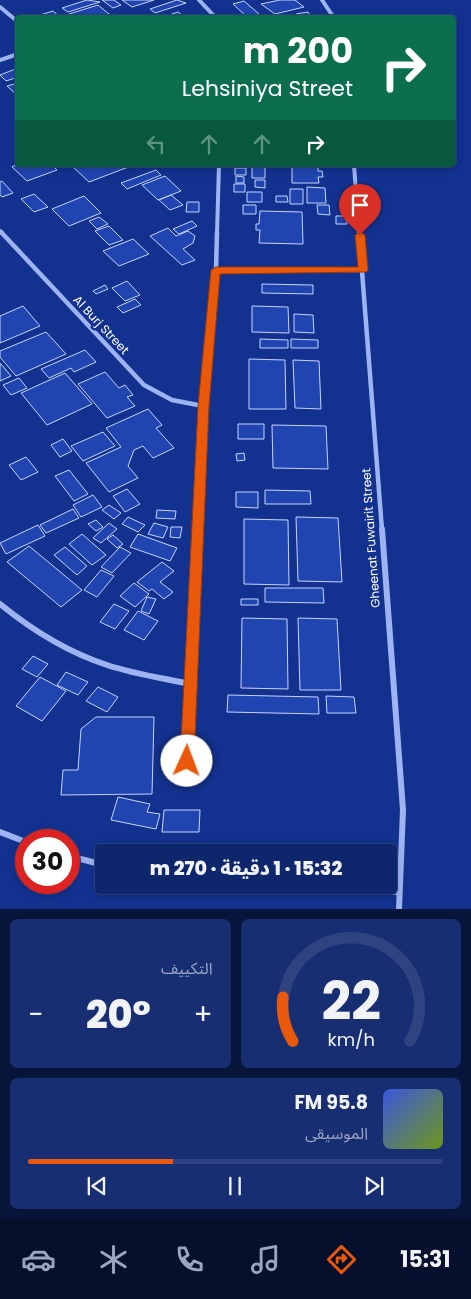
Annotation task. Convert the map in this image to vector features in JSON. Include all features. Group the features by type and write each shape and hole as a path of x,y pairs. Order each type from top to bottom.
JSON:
{"street":[{"path":"200,0 213,15"},
{"path":"322,0 332,15"},
{"path":"0,7 15,20"},
{"path":"0,60 15,55"},
{"path":"187,761 203,406 216,270 219,167"},
{"name":"Gheenat Fuwairit Street","path":"354,167 403,810 399,909"},
{"name":"Al Burj Street","path":"0,231 144,385 158,395 176,402 203,406"},
{"path":"216,270 363,270"},
{"path":"0,604 23,623 49,640 77,654 108,666 190,684"},
{"path":"0,832 15,838"},
{"path":"80,859 95,863"}],"building":[{"path":"87,0 100,2 68,12 62,8"},
{"path":"102,0 114,0 121,5 113,8"},
{"path":"122,0 154,0 132,7"},
{"path":"177,0 186,3 155,13 150,9"},
{"path":"280,0 295,0 304,7 275,14 261,4"},
{"path":"244,1 259,14 245,15 233,4"},
{"path":"98,5 110,15 70,15"},
{"path":"53,11 58,15 40,15"},
{"path":"178,12 182,15 169,15"},
{"path":"308,12 310,15 296,15"},
{"path":"15,69 15,78 6,81 0,75"},
{"path":"15,84 15,93 7,86"},
{"path":"12,167 54,167 57,170 27,181"},
{"path":"73,167 128,167 89,182"},
{"path":"252,167 265,167 265,178 252,178"},
{"path":"292,167 318,167 318,171 322,171 323,177 318,177 319,183 292,183"},
{"path":"235,168 246,168 246,175 235,175"},
{"path":"156,170 161,175 127,189 121,183"},
{"path":"165,176 181,191 158,200 142,185"},
{"path":"236,176 244,177 244,183 236,183"},
{"path":"255,180 265,180 265,188 255,187"},
{"path":"2,181 13,193 2,197 0,195 0,182"},
{"path":"234,184 245,184 245,192 234,192"},
{"path":"307,187 325,188 326,203 307,203"},
{"path":"290,189 303,189 303,204 290,204"},
{"path":"247,192 262,192 262,202 247,202"},
{"path":"34,194 48,207 34,212 21,199"},
{"path":"171,195 183,205 170,210 159,200"},
{"path":"84,196 101,213 69,226 52,209"},
{"path":"276,196 287,196 288,202 276,202"},
{"path":"187,202 199,202 199,212 186,212"},
{"path":"243,205 256,205 256,214 243,214"},
{"path":"317,205 329,205 330,215 318,214"},
{"path":"260,211 302,212 303,244 259,243 260,230 256,230 256,224 259,224"},
{"path":"336,216 347,216 347,224 336,224"},
{"path":"99,217 108,224 97,229 89,221"},
{"path":"192,221 197,226 179,234 173,229"},
{"path":"109,226 123,240 109,245 95,231"},
{"path":"168,228 176,236 188,231 195,236 193,243 183,249 195,260 182,265 150,236"},
{"path":"133,239 149,254 119,266 103,251"},
{"path":"127,281 140,295 125,301 112,288"},
{"path":"262,284 313,285 313,294 262,293"},
{"path":"105,285 108,289 96,294 93,291"},
{"path":"135,299 141,305 123,313 117,307"},
{"path":"23,306 40,326 0,343 0,316"},
{"path":"252,306 288,307 289,333 252,332"},
{"path":"294,314 313,315 314,333 294,332"},
{"path":"46,332 66,354 16,376 0,357 0,351"},
{"path":"260,339 288,340 288,348 260,348"},
{"path":"291,339 318,340 318,348 291,348"},
{"path":"85,350 96,362 74,372 71,368 49,378 41,369"},
{"path":"249,359 285,360 286,409 249,409"},
{"path":"293,360 319,361 321,409 295,408"},
{"path":"0,363 11,376 0,381"},
{"path":"105,372 119,388 125,385 133,395 127,397 135,406 107,418 78,384"},
{"path":"65,373 92,404 47,425 21,393"},
{"path":"19,378 27,388 11,395 3,385"},
{"path":"148,409 162,425 156,428 174,448 153,458 143,446 134,450 128,466 138,478 109,492 86,463 121,447 106,428"},
{"path":"238,424 264,424 264,439 238,439"},
{"path":"272,425 326,426 328,469 273,468"},
{"path":"103,432 115,446 83,461 71,446"},
{"path":"63,439 72,451 60,457 51,445"},
{"path":"244,453 245,460 237,461 236,454"},
{"path":"26,457 38,472 21,480 9,465"},
{"path":"69,470 88,494 74,501 55,476"},
{"path":"127,489 140,504 125,512 113,496"},
{"path":"265,490 310,491 311,504 265,504"},
{"path":"236,492 258,492 258,508 236,507"},
{"path":"93,495 102,507 81,517 73,505"},
{"path":"109,505 121,513 114,519 102,510"},
{"path":"73,509 79,518 46,533 40,525"},
{"path":"157,510 176,511 175,519 156,518"},
{"path":"128,517 145,525 138,532 122,524"},
{"path":"296,517 338,518 342,582 298,581"},
{"path":"244,519 288,520 289,585 244,584"},
{"path":"96,520 103,527 96,531 88,524"},
{"path":"109,523 117,529 101,543 93,538"},
{"path":"154,523 168,527 163,538 148,534"},
{"path":"38,525 45,536 6,554 0,543"},
{"path":"171,527 182,527 180,538 170,537"},
{"path":"82,534 106,555 92,565 69,544"},
{"path":"138,534 177,548 170,561 130,547"},
{"path":"113,535 123,544 117,548 107,539"},
{"path":"29,546 82,590 61,607 7,562"},
{"path":"65,547 87,566 77,575 54,555"},
{"path":"120,547 131,553 112,573 101,567"},
{"path":"162,562 174,571 160,582 173,592 164,599 152,589 149,591 137,582"},
{"path":"101,570 114,576 97,597 84,590"},
{"path":"134,583 149,594 135,607 120,596"},
{"path":"265,588 323,588 324,603 265,602"},
{"path":"147,597 156,599 149,614 141,611"},
{"path":"241,599 258,599 258,605 241,605"},
{"path":"114,604 129,611 115,629 100,622"},
{"path":"138,611 158,621 144,640 124,630"},
{"path":"242,618 287,619 288,689 241,688"},
{"path":"298,618 337,619 341,690 300,690"},
{"path":"33,656 48,664 37,677 22,669"},
{"path":"66,672 88,682 78,695 57,685"},
{"path":"40,677 66,691 42,721 16,706"},
{"path":"98,687 118,697 107,712 86,701"},
{"path":"228,695 318,697 319,714 227,712"},
{"path":"326,696 354,697 356,713 327,713"},
{"path":"96,717 154,717 152,794 61,795 63,770 78,770 81,729"},
{"path":"118,797 150,804 147,812 160,814 156,829 111,820"},
{"path":"164,810 200,810 199,832 162,832"}],"route":[{"path":"187,761 203,406 216,270 363,270 360,235"}]}
